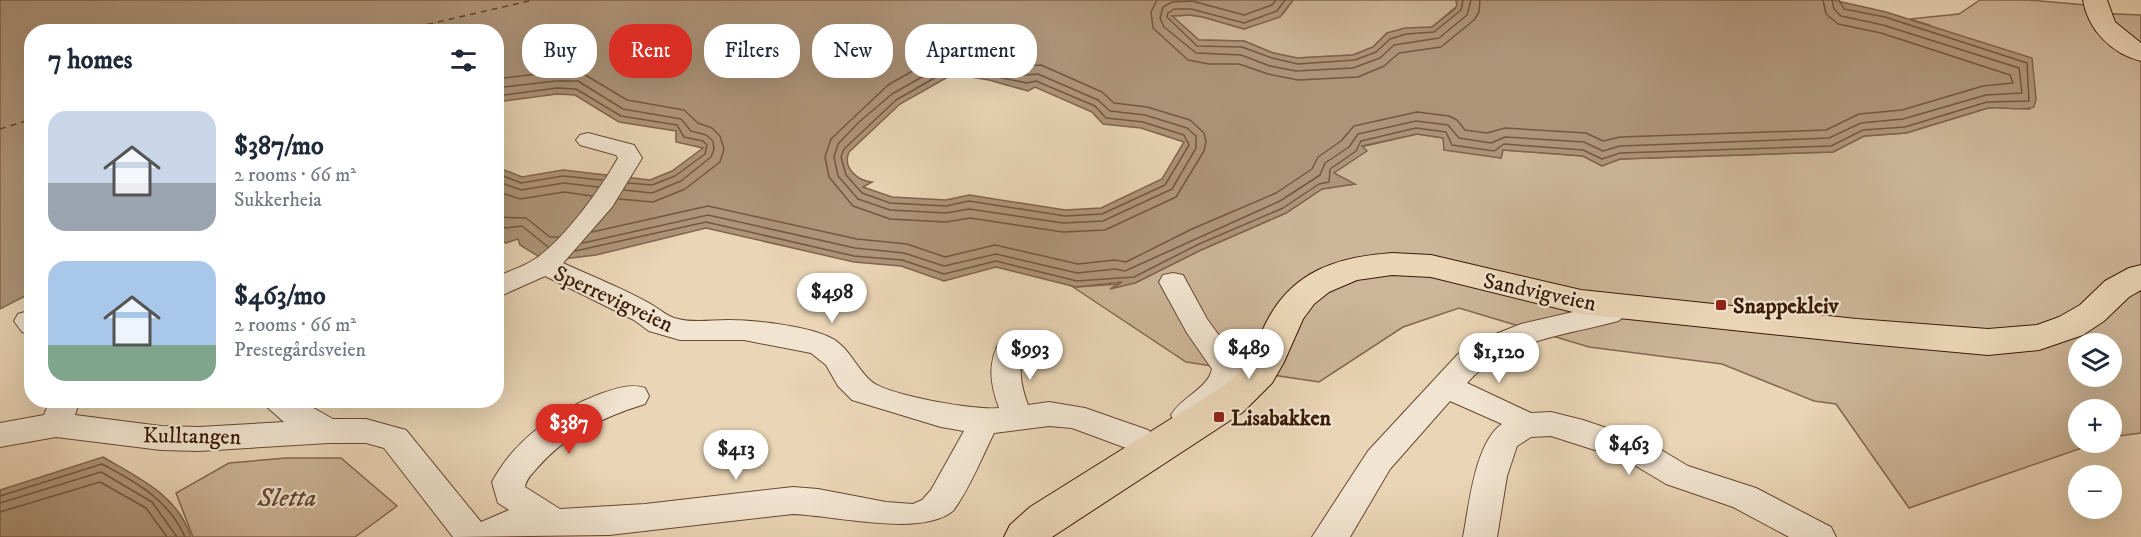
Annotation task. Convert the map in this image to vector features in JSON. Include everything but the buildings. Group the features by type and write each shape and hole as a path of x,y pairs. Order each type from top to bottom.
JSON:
{"main road":[{"path":"2095,0 2097,13 2106,28 2120,41 2141,53"},
{"name":"Sandvigveien","path":"1025,537 1044,519 1148,448 1210,415 1248,387 1261,370 1291,309 1318,285 1341,273 1357,268 1393,262 1431,266 1581,302 1954,340 2021,340 2039,337 2076,323 2092,313 2117,290 2141,276"}],"street":[{"name":"Sperrevigveien","path":"504,285 545,265 570,240 621,175 630,158 626,150 588,140"},
{"name":"Sperrevigveien","path":"545,265 644,313 659,324 680,330 744,330 790,337 821,345 836,357 849,378 863,392 941,415 984,422 1017,416 1049,414 1074,416 1137,439 1148,448"},
{"path":"1148,448 1157,433 1198,406 1224,383 1227,367 1203,338 1187,313 1173,282"},
{"path":"1341,533 1379,460 1468,362 1493,346 1531,331 1608,314 1619,306"},
{"path":"1011,346 1003,367 1004,381 1017,416"},
{"path":"1447,387 1513,416 1525,425"},
{"path":"556,523 510,494 508,482 521,462 577,417 608,401 634,396"},
{"path":"287,408 329,431 366,431 395,439 473,537"},
{"name":"Kulltangen","path":"0,435 60,413 161,438 199,439 329,431"},
{"path":"485,537 497,527 520,521 606,522 804,501 893,517 915,518 934,511 943,500 984,422"},
{"path":"1480,537 1491,476 1504,439 1525,425 1551,424 1583,432 1637,452 1677,475 1744,497 1819,537"}],"green space":[{"path":"1293,0 1456,0 1457,6 1432,27 1387,33 1373,47 1353,55 1297,58 1273,53 1244,41 1199,40 1172,16 1203,17 1244,29 1283,14"},
{"path":"1980,0 2029,0 2086,5 2093,13 2141,15 2141,433 2122,436 2122,399 2068,399 2068,453 1909,508 1836,404 1814,401 1722,364 1589,347 1459,308 1403,327 1319,382 1186,362 1070,285 1077,287 1135,283 1201,250 1286,213 1322,189 1354,184 1333,173 1366,151 1361,147 1417,134 1444,138 1444,149 1501,158 1503,150 1583,156 1602,166 1620,159 1833,152 1864,136 1906,133 1988,108 2029,109 1929,25 1910,19 1959,14"},
{"name":"Sletta","path":"286,458 341,458 397,506 355,537 193,537 176,493 229,463"}],"water":[{"path":"0,0 1293,0 1280,17 1244,29 1203,17 1172,16 1199,40 1244,41 1273,53 1297,58 1353,55 1373,47 1387,33 1405,28 1432,27 1455,9 1456,0 1833,0 1886,12 2032,58 2036,99 2034,107 1988,108 1906,133 1864,136 1833,152 1620,159 1602,166 1583,156 1503,150 1501,158 1444,150 1443,138 1417,134 1362,146 1367,151 1334,173 1355,184 1322,189 1286,213 1201,250 1135,283 1110,289 1122,282 1076,287 996,267 944,281 901,266 854,262 706,228 596,255 546,261 520,245 518,239 504,242 504,170 522,177 563,170 650,180 672,171 703,148 676,142 676,131 619,122 575,95 557,94 504,101 504,24 24,24 24,297 0,309","holes":["905,24 1037,24 1037,78 977,78 1028,91 1035,87 1092,112 1103,124 1141,128 1184,142 1162,179 1101,208 1065,210 969,195 946,200 892,197 863,187 872,182 857,176 850,168 847,158 849,152 900,104 946,78 905,78"]},
{"path":"103,457 143,480 167,499 185,522 191,537 0,537 0,490"}],"ferry route":[{"path":"430,24 533,0"},
{"path":"0,129 24,122"}],"place":[{"name":"Snappekleiv","path":"1721,305"},
{"name":"Lisabakken","path":"1219,417"}]}
